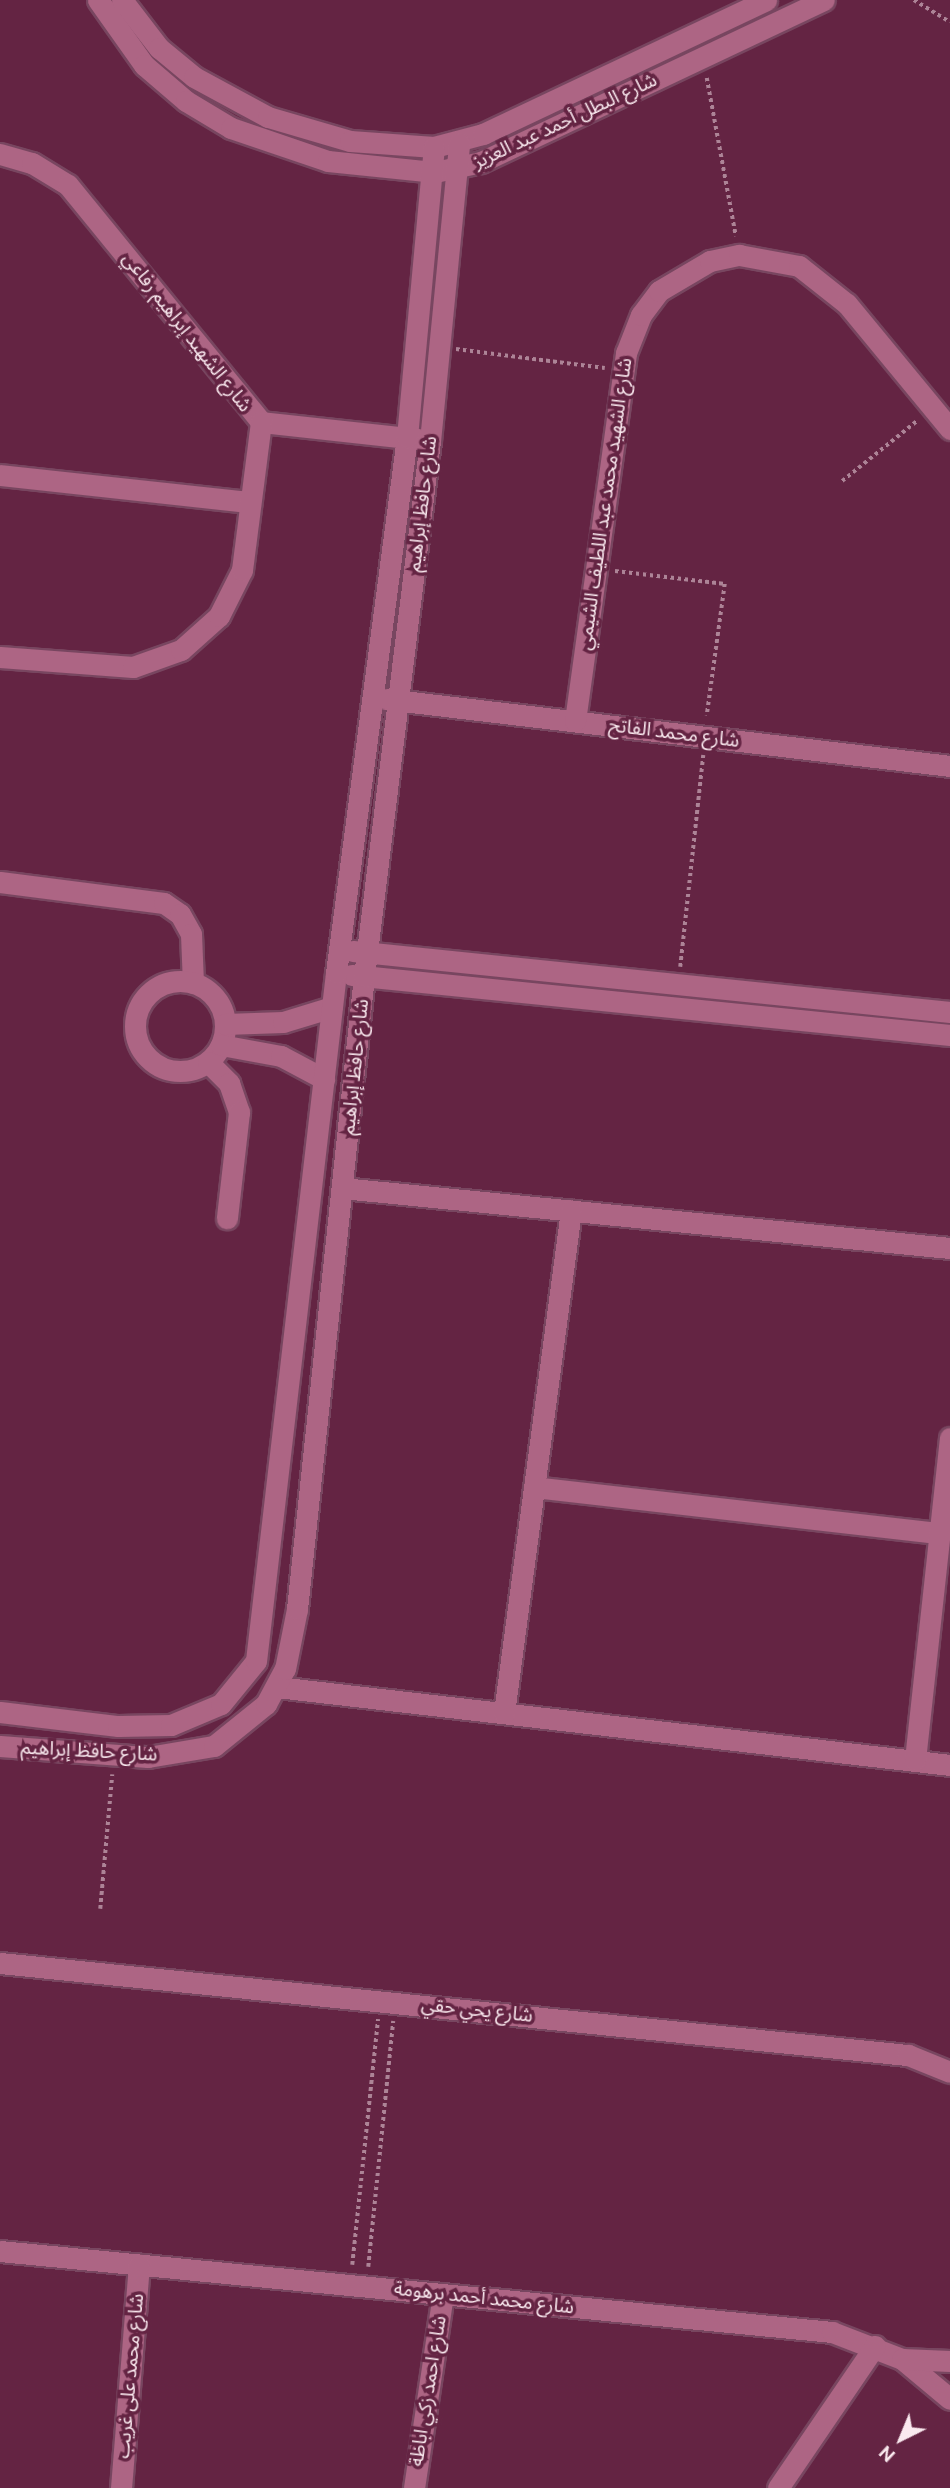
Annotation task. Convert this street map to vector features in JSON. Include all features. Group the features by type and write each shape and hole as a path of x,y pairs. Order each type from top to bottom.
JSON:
{"street":[{"name":"شارع البطل أحمد عبد العزيز","path":"98,0 144,65 186,101 231,128 328,161 435,172 459,170 824,0"},
{"name":"شارع البطل أحمد عبد العزيز","path":"122,0 159,48 194,77 268,117 349,141 434,147 459,143 758,2"},
{"name":"شارع حافظ إبراهيم","path":"0,1746 114,1755 181,1754 214,1746 243,1727 276,1687 292,1643 364,976 430,441 459,170 459,143"},
{"name":"شارع حافظ إبراهيم","path":"0,1712 158,1726 197,1717 240,1686 256,1661 263,1632 336,973 407,438 435,172 434,147"},
{"name":"شارع الشهيد إبراهيم رفاعي","path":"0,154 32,163 68,185 261,422 430,441"},
{"name":"شارع الشهيد محمد عبد اللطيف الشيمي","path":"575,721 623,371 641,315 659,291 710,261 739,255 799,266 825,282 950,429"},
{"path":"0,657 133,667 181,650 219,615 242,570 261,422"},
{"path":"0,475 250,502"},
{"name":"شارع محمد الفاتح","path":"372,698 950,766"},
{"path":"0,883 164,903 180,914 191,934 193,983"},
{"path":"339,949 950,1012"},
{"path":"336,973 950,1035"},
{"path":"171,981 193,983 219,1003 225,1024 221,1045 208,1062 188,1071 156,1065 141,1050 134,1029 138,1007 152,990 171,981"},
{"path":"225,1024 283,1022 332,1007"},
{"path":"221,1045 281,1056 324,1079"},
{"path":"208,1062 229,1083 239,1112 226,1218"},
{"path":"342,1188 950,1248"},
{"path":"504,1713 571,1210"},
{"path":"285,1433 315,1438"},
{"path":"915,1760 950,1438"},
{"path":"534,1487 940,1533"},
{"path":"276,1687 950,1765"},
{"name":"شارع يحي حقي","path":"0,1963 908,2055 950,2072"},
{"name":"شارع محمد أحمد برهومة","path":"0,2251 832,2332 875,2346 902,2359 950,2399"},
{"name":"شارع محمد على غريب","path":"121,2488 139,2265"},
{"name":"شارع احمد زكي اباظة","path":"414,2488 443,2294"},
{"path":"778,2488 875,2346"},
{"path":"902,2359 950,2361"}],"path":[{"path":"914,0 950,22"},
{"path":"704,57 739,255"},
{"path":"440,347 623,371"},
{"path":"842,481 933,409"},
{"path":"596,568 725,584 678,984"},
{"path":"100,1909 114,1755"},
{"path":"358,2286 388,2001"},
{"path":"358,2286 388,2001"}]}
